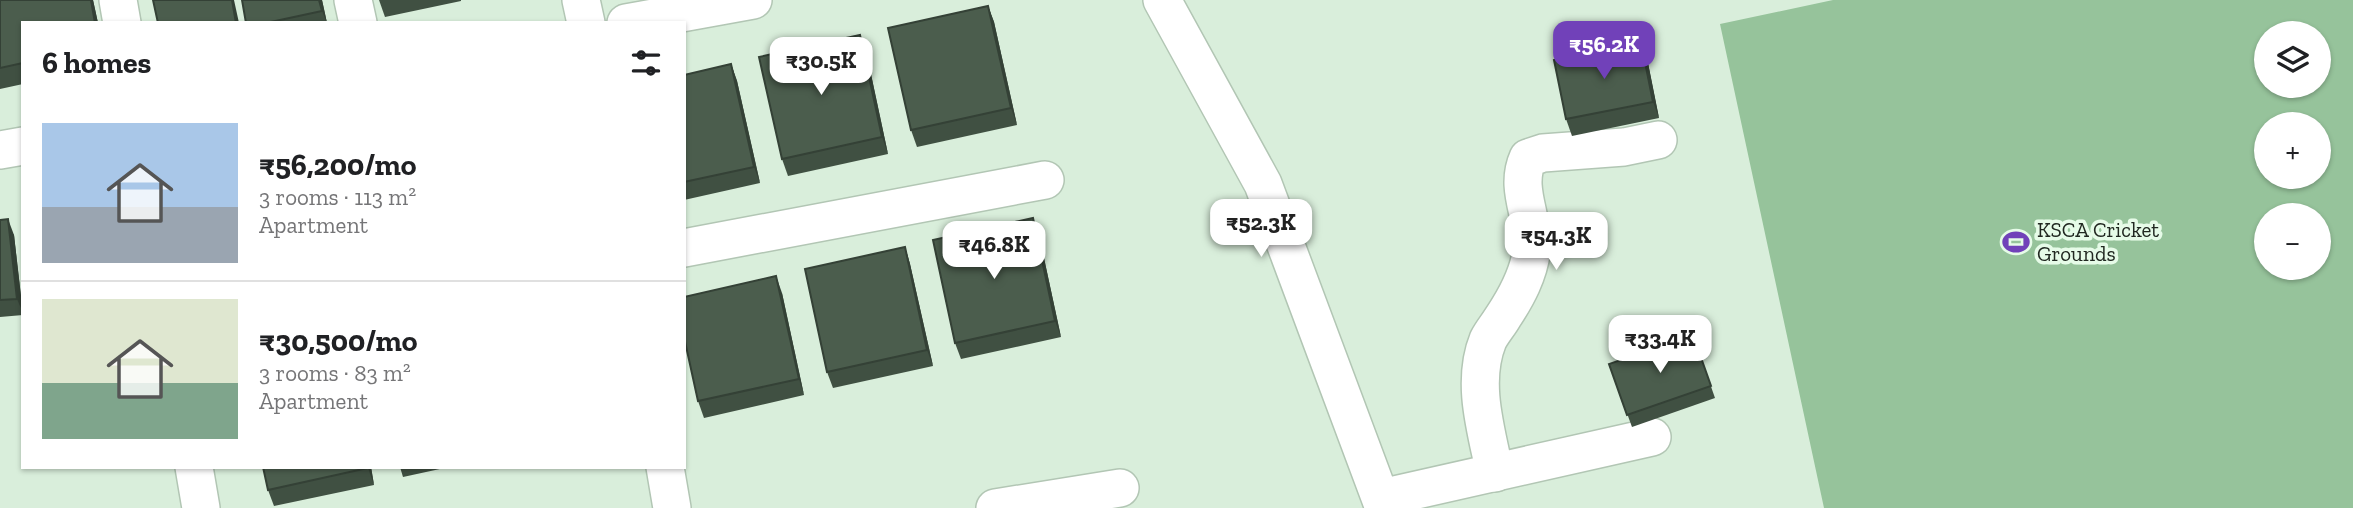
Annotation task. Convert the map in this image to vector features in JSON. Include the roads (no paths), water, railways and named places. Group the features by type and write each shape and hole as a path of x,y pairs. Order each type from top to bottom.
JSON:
{"street":[{"path":"118,0 122,21"},
{"path":"353,0 358,21"},
{"path":"581,0 586,21"},
{"path":"637,21 753,0"},
{"path":"1162,0 1264,184 1382,503 1495,473 1652,437"},
{"path":"1495,473 1480,388 1488,339 1517,295 1525,277 1532,247 1522,185 1522,172 1528,158 1543,153 1624,147 1658,139"},
{"path":"0,150 21,146"},
{"path":"686,248 1045,180"},
{"path":"194,469 201,508"},
{"path":"665,469 672,508"},
{"path":"995,508 1120,488"}],"place":[{"name":"KSCA Cricket Grounds","path":"2016,242"}]}
